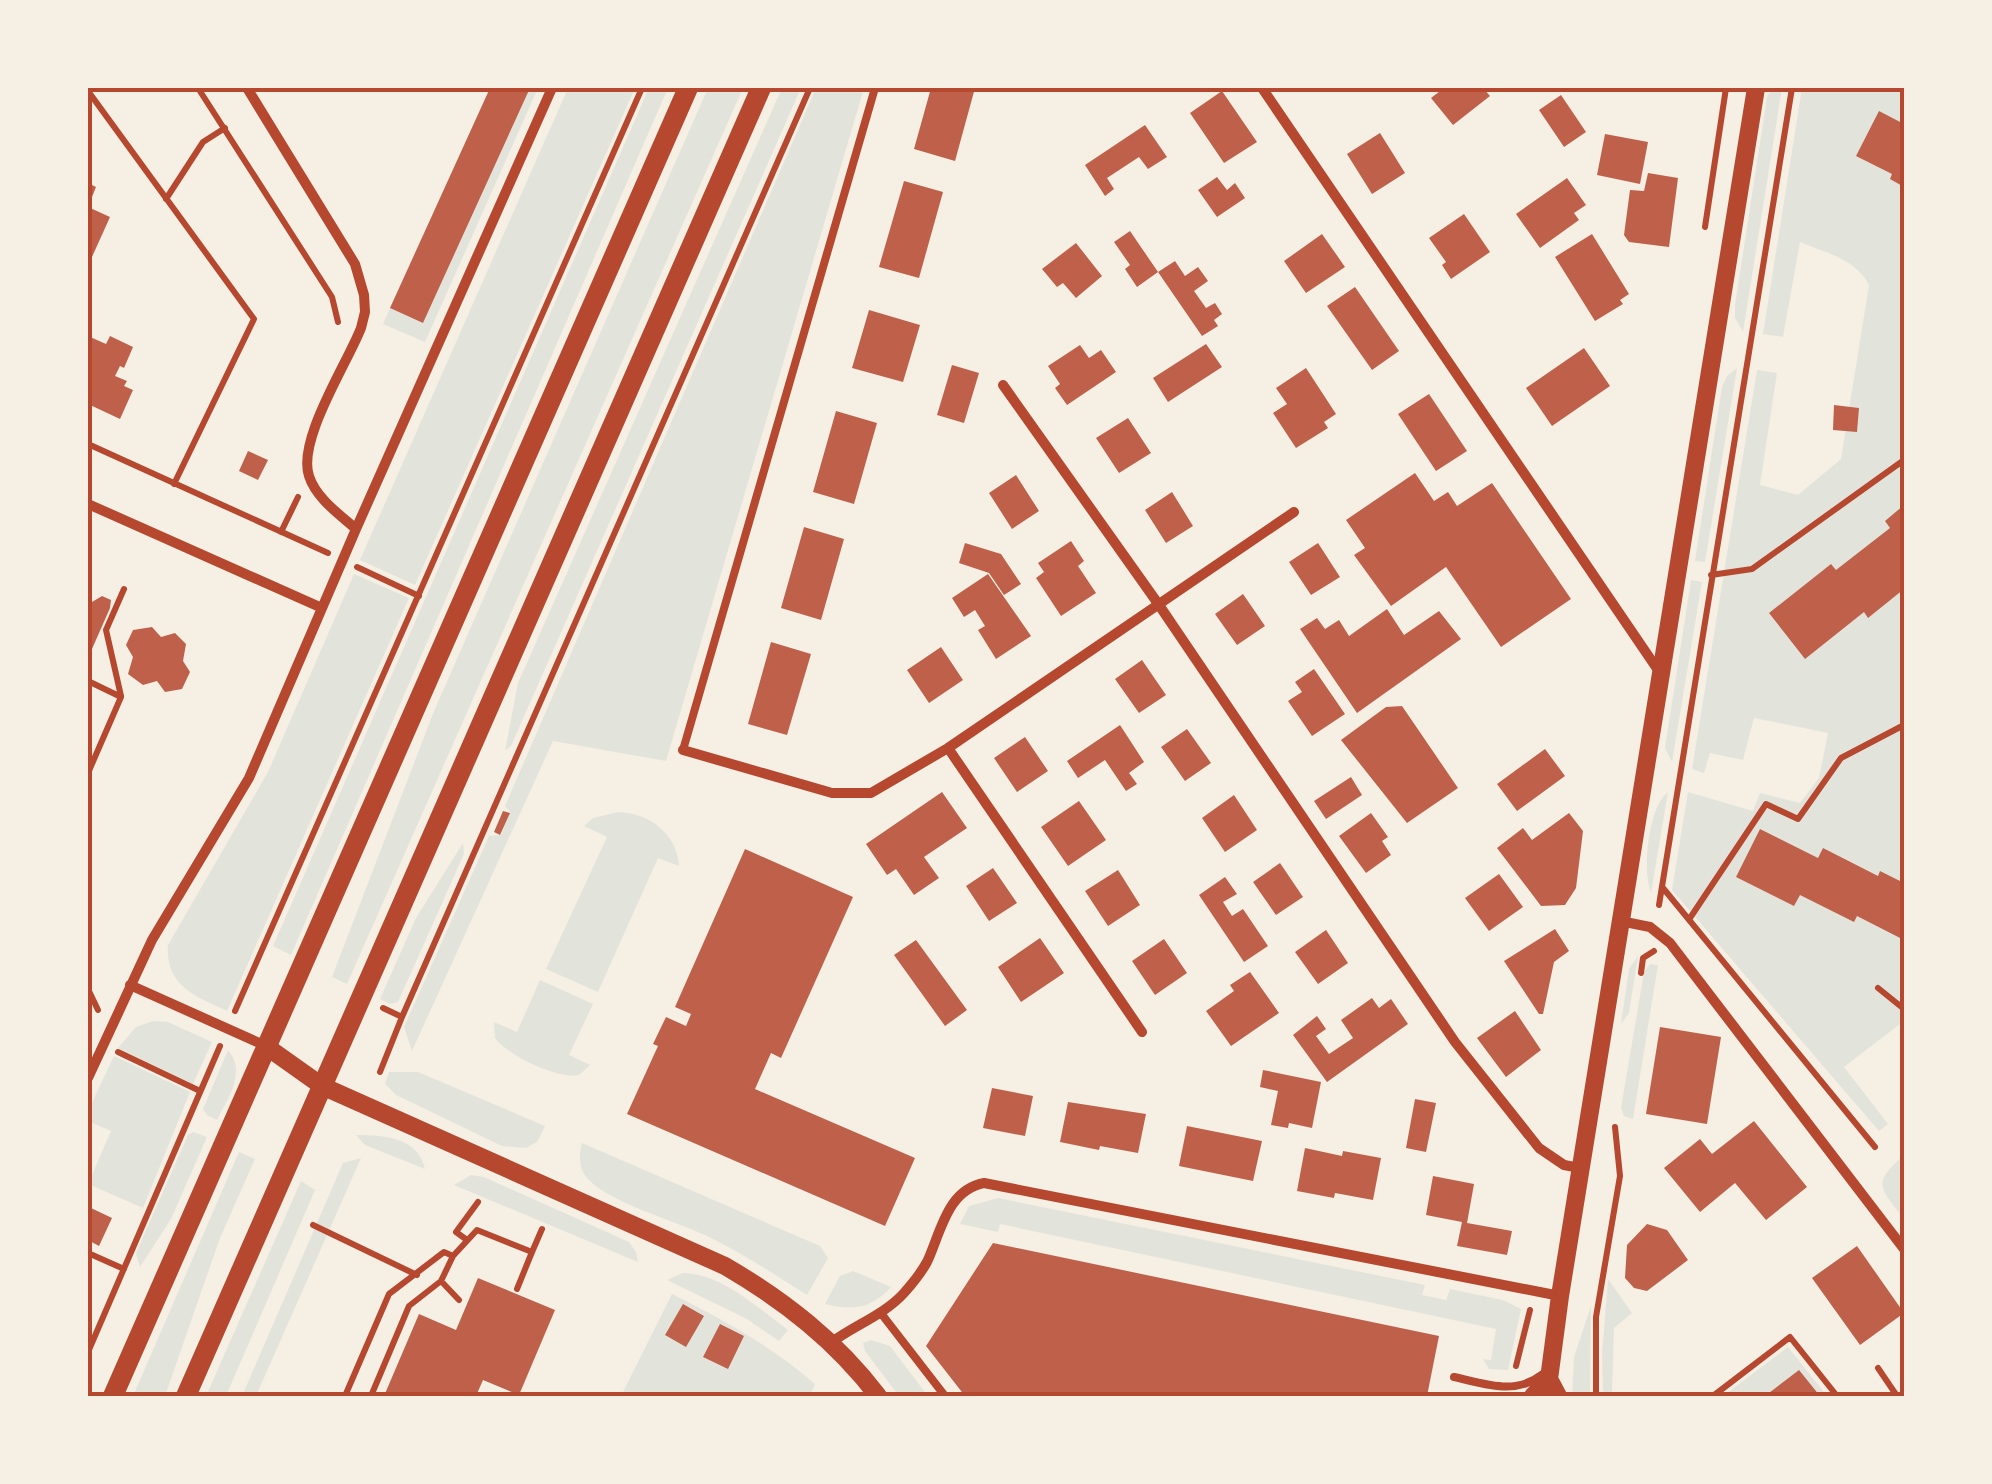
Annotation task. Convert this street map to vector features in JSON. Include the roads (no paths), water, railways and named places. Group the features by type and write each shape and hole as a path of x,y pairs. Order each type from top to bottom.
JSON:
{"main road":[{"path":"114,1396 688,88"},
{"path":"186,1396 761,88"}],"street":[{"path":"248,88 334,226 361,279 365,312 361,328 311,438 306,461 315,488 356,529"},
{"path":"88,1078 161,923 250,778 342,560 552,88"},
{"path":"1262,88 1661,674"},
{"path":"1558,1396 1550,1374 1560,1296 1756,88"},
{"path":"1003,385 1159,605 1455,1042 1531,1140 1556,1160 1580,1168"},
{"path":"88,504 322,608"},
{"path":"684,750 832,793 858,795 883,788 948,748 1294,512"},
{"path":"948,748 1142,1032"},
{"path":"1620,921 1650,927 1670,943 1904,1249"},
{"path":"130,986 267,1047 322,1086 725,1266 781,1301 832,1342 878,1396"},
{"path":"832,1342 905,1292 925,1266 952,1202 971,1185 984,1183 1560,1296"},
{"path":"1534,1396 1550,1374"}],"lane":[{"path":"684,750 876,88"},
{"path":"880,1312 945,1396"},
{"path":"1454,1377 1511,1388 1550,1374"}]}
